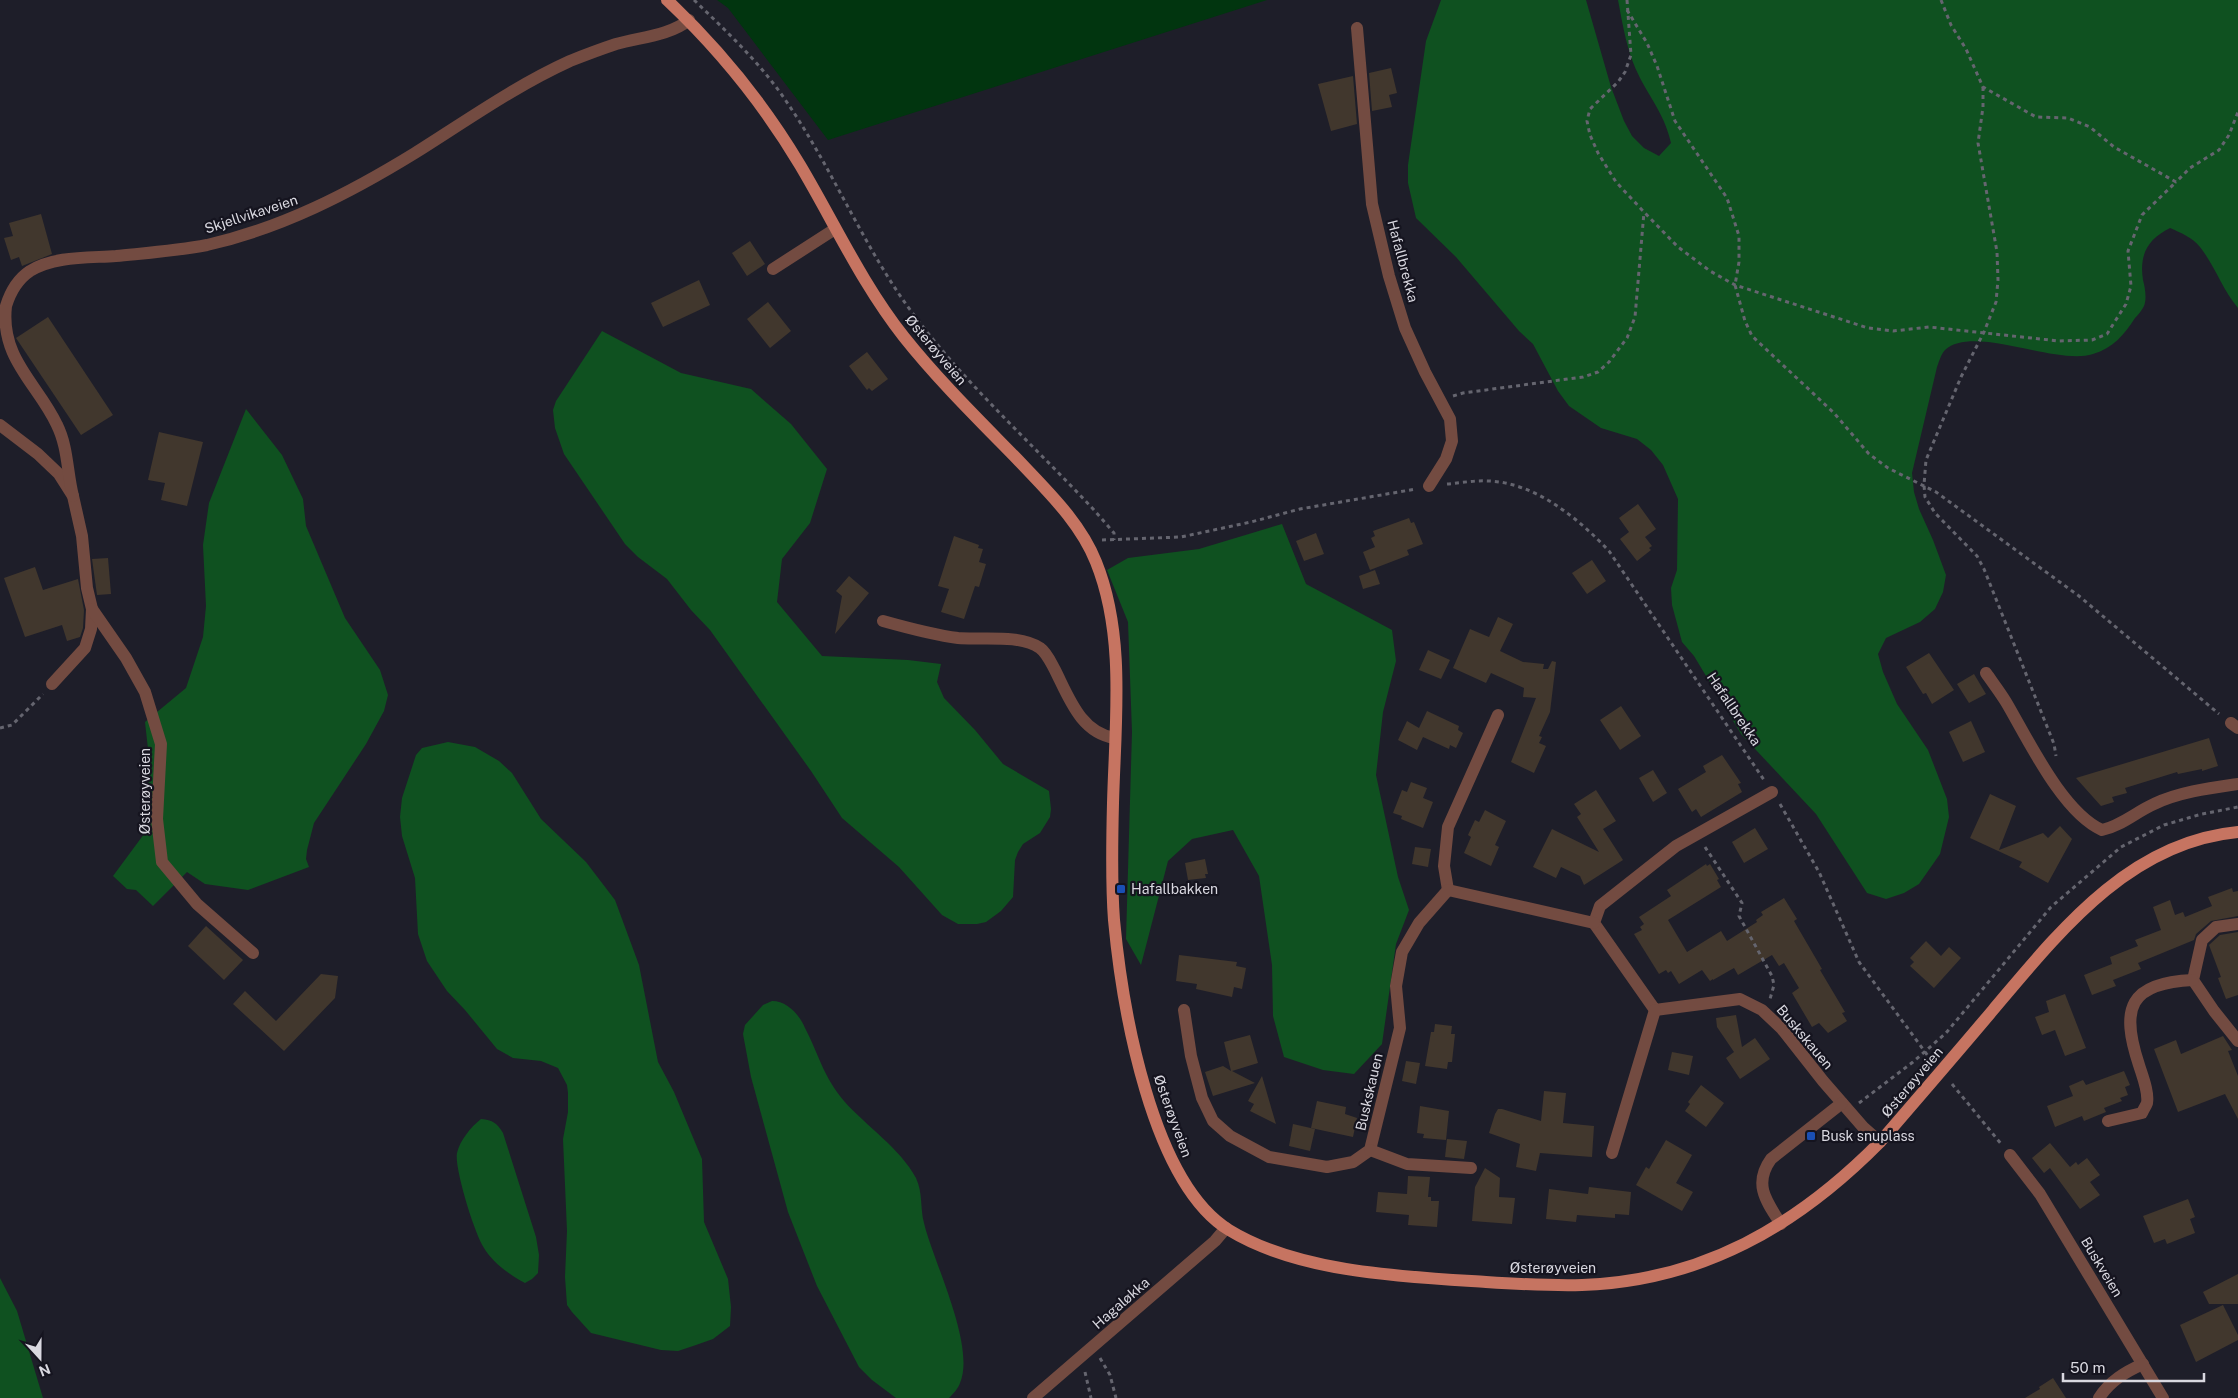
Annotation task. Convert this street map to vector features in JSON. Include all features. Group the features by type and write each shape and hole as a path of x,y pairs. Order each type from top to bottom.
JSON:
{"main road":[{"name":"Østerøyveien","path":"667,0 689,20 728,62 765,111 803,171 869,287 902,335 935,374 1056,500 1088,545 1106,591 1115,655 1112,844 1114,918 1120,969 1134,1040 1151,1105 1169,1155 1186,1188 1203,1208 1226,1228 1259,1244 1294,1256 1364,1271 1461,1280 1585,1285 1626,1281 1677,1270 1710,1259 1750,1242 1781,1224 1831,1188 1880,1142 2051,942 2092,900 2132,869 2168,851 2205,838 2238,832"}],"street":[{"name":"Skjellvikaveien","path":"52,684 85,648 91,629 92,609 87,588 82,536 66,454 57,425 46,406 10,361 2,339 6,306 14,287 28,272 47,264 75,258 180,250 241,236 272,226 314,209 378,175 503,97 571,61 615,44 679,28 689,20"},
{"name":"Hafallbrekka","path":"1357,28 1372,204 1389,276 1405,328 1450,418 1452,441 1446,459 1429,486"},
{"path":"774,269 835,229"},
{"name":"Skjellvikaveien","path":"0,425 38,454 59,474 73,496"},
{"name":"Østerøyveien","path":"92,609 126,658 145,692 161,744 157,819 162,862 198,904 253,953"},
{"path":"883,622 944,636 1005,639 1029,643 1040,648 1047,656 1083,721 1102,736 1115,738"},
{"path":"1986,673 2005,699 2052,780 2092,826 2102,830 2119,825 2155,803 2181,795 2238,784"},
{"path":"1498,715 1448,827 1444,866 1448,890 1594,923 1655,1010 1612,1153"},
{"path":"1594,923 1600,906 1676,846 1772,792"},
{"name":"Buskskauen","path":"1184,1010 1191,1056 1202,1098 1213,1121 1230,1136 1268,1157 1327,1167 1353,1162 1370,1150 1400,1028 1396,986 1402,952 1419,923 1448,890"},
{"path":"2238,924 2216,927 2202,940 2193,980 2214,1011 2238,1041"},
{"path":"2108,1121 2142,1113 2147,1102 2128,1019 2132,1003 2144,992 2164,984 2193,980"},
{"name":"Buskskauen","path":"1655,1010 1740,999 1762,1010 1782,1029 1862,1127 1880,1142"},
{"path":"1781,1224 1764,1198 1762,1181 1764,1169 1771,1158 1842,1103"},
{"path":"1370,1150 1407,1164 1471,1168"},
{"name":"Buskveien","path":"2010,1155 2040,1194 2163,1398"},
{"name":"Hagaløkka","path":"1033,1398 1215,1241 1226,1228"},
{"path":"2100,1398 2104,1390 2121,1374 2143,1364"}],"path":[{"path":"694,0 745,49 780,92 814,146 869,246 918,320 962,372 1094,510 1114,533 1114,540"},
{"path":"1626,0 1630,56 1625,72 1618,82 1590,109 1587,121 1598,153 1616,182 1678,247 1710,271 1735,285 1868,328 1893,331 1929,327 2059,341 2092,340 2107,334 2126,304 2131,286 2128,251 2142,215 2190,168 2219,150 2229,135 2238,112"},
{"path":"1942,0 1951,25 1966,49 1983,87 1983,107 1978,143 1997,252 1998,280 1996,302 1984,332 1961,377 1926,460 1925,497 1935,513 1977,556 1984,569 2054,744 2057,758 2052,780"},
{"path":"1627,10 1647,43 1657,66 1675,121 1726,198 1739,236 1739,262 1735,285 1745,322 1752,336 1834,413 1869,454 1888,468 1924,485 1957,506 2079,596 2235,726"},
{"path":"1983,87 2036,117 2068,118 2090,127 2114,147 2176,182"},
{"path":"1441,402 1463,393 1582,377 1598,372 1610,362 1627,338 1635,317 1644,212"},
{"name":"Hafallbrekka","path":"1088,545 1098,540 1195,535 1300,509 1429,486 1489,481 1516,485 1539,496 1564,512 1595,536 1609,551 1772,792 1819,872 1859,962 1932,1060"},
{"path":"0,728 12,725 33,706 52,684"},
{"path":"1697,834 1742,903 1739,916 1772,976 1774,985 1772,997 1762,1010"},
{"path":"1952,1084 2010,1155"},
{"path":"1091,1348 1106,1365 1116,1398"},
{"path":"1081,1357 1091,1398"}],"green space":[{"path":"717,0 1267,0 828,140 728,8"},
{"path":"1441,0 1586,0 1611,87 1624,121 1632,136 1644,148 1659,156 1671,143 1662,117 1640,78 1632,59 1618,0 2238,0 2238,308 2200,247 2190,238 2170,228 2162,232 2151,242 2144,255 2142,271 2145,293 2144,306 2127,330 2106,348 2093,354 2077,356 2058,355 1975,341 1958,343 1945,350 1939,360 1912,473 1914,492 1919,509 1946,575 1943,592 1935,609 1920,622 1886,638 1878,654 1883,672 1897,704 1928,750 1947,799 1949,817 1940,854 1919,884 1904,893 1886,899 1867,893 1816,814 1741,734 1694,656 1682,642 1672,605 1671,588 1677,570 1678,499 1663,465 1651,450 1637,439 1601,428 1569,406 1558,391 1533,344 1519,331 1456,257 1416,218 1408,183 1408,165 1426,41"},
{"path":"602,331 681,373 751,389 791,424 827,469 810,523 782,559 777,602 822,656 908,660 941,664 937,682 944,698 975,730 1003,764 1049,791 1050,817 1040,833 1023,844 1015,860 1013,897 1001,911 986,922 958,924 942,915 899,867 842,818 811,771 710,630 691,610 667,579 638,557 625,544 564,454 555,428 553,410 556,401"},
{"path":"246,409 282,455 303,499 306,526 345,618 380,670 388,695 384,711 366,744 314,823 307,850 306,859 309,867 248,890 205,884 187,872 153,906 136,890 127,889 113,876 147,830 149,758 145,722 186,688 203,637 206,606 203,545 209,503"},
{"path":"1282,524 1306,584 1392,630 1396,661 1383,712 1376,775 1398,877 1409,910 1396,944 1382,1044 1354,1074 1323,1070 1284,1057 1273,1016 1272,965 1259,876 1233,830 1192,839 1168,861 1141,965 1126,939 1132,732 1128,622 1107,570 1128,558 1199,549"},
{"path":"448,742 475,747 499,761 512,773 541,819 586,862 615,900 639,965 658,1062 674,1092 702,1159 704,1222 728,1279 731,1307 730,1326 713,1339 678,1351 661,1350 591,1333 567,1305 565,1277 567,1231 563,1139 568,1112 567,1085 558,1068 541,1061 513,1058 497,1049 447,991 427,961 418,934 415,878 402,836 400,817 402,798 416,755 422,748"},
{"path":"772,1001 783,1003 796,1013 837,1092 901,1157 916,1178 920,1189 924,1223 958,1326 962,1348 963,1367 960,1383 949,1398 896,1398 872,1380 859,1367 817,1286 788,1212 751,1077 743,1034 745,1025 763,1005"},
{"path":"481,1119 494,1123 503,1133 536,1237 539,1255 538,1273 525,1283 502,1268 484,1248 466,1201 459,1172 457,1153 466,1134"},
{"path":"0,1278 17,1311 43,1398 0,1398"}],"building":[{"path":"1391,68 1397,93 1389,95 1392,107 1372,111 1369,73"},
{"path":"1353,76 1357,124 1331,131 1318,84"},
{"path":"41,214 52,254 22,266 19,257 11,260 4,238 13,236 9,223"},
{"path":"750,241 765,264 747,276 732,253"},
{"path":"699,280 710,305 663,327 651,303"},
{"path":"768,302 791,331 770,348 747,319"},
{"path":"48,317 113,415 81,435 16,338"},
{"path":"867,352 888,379 872,391 869,388 867,390 849,366"},
{"path":"159,432 203,442 187,506 161,500 165,483 148,480"},
{"path":"1638,504 1656,529 1645,537 1652,546 1649,548 1651,550 1637,561 1620,539 1629,532 1619,518"},
{"path":"1409,518 1411,523 1414,522 1423,544 1407,550 1409,555 1370,570 1363,552 1375,547 1371,538 1375,536 1373,531"},
{"path":"1316,533 1324,554 1304,561 1296,541"},
{"path":"954,536 979,545 978,548 983,549 979,562 986,564 979,587 975,586 964,619 941,612 949,589 938,586"},
{"path":"108,558 111,594 97,595 92,559"},
{"path":"1592,560 1606,581 1587,594 1572,573"},
{"path":"35,567 43,590 78,579 84,610 83,628 80,637 67,641 62,625 25,637 4,578"},
{"path":"1375,570 1380,584 1363,589 1359,576"},
{"path":"849,576 869,593 835,634 842,596 836,591"},
{"path":"1498,617 1513,624 1500,651 1523,662 1544,664 1543,669 1548,669 1552,661 1556,662 1550,712 1539,736 1542,737 1539,743 1546,746 1534,773 1511,762 1536,698 1523,697 1524,688 1491,673 1486,683 1453,668 1470,629 1489,637"},
{"path":"1428,650 1450,660 1441,679 1419,670"},
{"path":"1929,653 1954,690 1932,704 1926,693 1923,694 1906,667"},
{"path":"1974,674 1986,694 1969,703 1957,684"},
{"path":"1621,706 1641,736 1620,750 1600,720"},
{"path":"1427,711 1459,726 1458,730 1463,733 1456,748 1450,745 1449,749 1423,737 1417,750 1398,740 1407,721 1419,728"},
{"path":"1971,721 1985,752 1963,762 1949,732"},
{"path":"2209,738 2218,766 2202,771 2202,769 2178,774 2177,772 2125,788 2127,793 2112,797 2114,802 2101,806 2076,778"},
{"path":"1722,755 1741,783 1738,784 1742,792 1701,817 1696,809 1692,812 1678,789 1706,772 1703,766"},
{"path":"1653,770 1667,793 1653,802 1639,778"},
{"path":"1411,782 1427,788 1423,798 1433,802 1423,828 1401,819 1402,816 1393,813 1402,790 1407,792"},
{"path":"1596,790 1616,821 1603,829 1623,860 1584,885 1580,876 1561,867 1556,878 1533,867 1552,829 1599,852 1577,817 1581,814 1574,804"},
{"path":"1990,794 2016,806 1999,850 2043,833 2048,838 2060,826 2072,839 2048,883 2019,867 2022,862 1970,838"},
{"path":"1485,810 1506,821 1495,845 1499,847 1491,866 1464,853 1471,837 1468,835 1475,820 1479,822"},
{"path":"1755,828 1768,849 1744,863 1732,842"},
{"path":"1415,847 1431,849 1428,867 1412,864"},
{"path":"1205,859 1208,874 1205,874 1206,878 1188,880 1185,863"},
{"path":"1706,864 1707,866 1710,864 1719,879 1717,880 1721,887 1668,920 1687,952 1721,931 1727,941 1757,922 1756,920 1763,915 1761,912 1784,898 1797,919 1794,921 1822,969 1820,970 1845,1012 1842,1013 1847,1021 1828,1033 1819,1023 1812,1027 1792,993 1799,988 1784,963 1779,966 1772,955 1738,975 1734,968 1710,981 1702,970 1679,984 1671,971 1668,973 1666,970 1659,974 1634,934 1642,930 1640,927 1644,924 1639,917 1671,896 1667,890"},
{"path":"2232,888 2233,892 2238,891 2238,916 2211,921 2196,934 2194,940 2138,963 2141,969 2113,980 2116,986 2092,995 2084,975 2112,964 2110,957 2138,946 2135,940 2161,930 2153,907 2170,900 2175,915 2183,912 2185,917 2212,906 2208,897"},
{"path":"206,926 243,960 224,980 188,946"},
{"path":"2238,932 2238,995 2226,999 2218,978 2221,977 2209,945 2220,935"},
{"path":"1926,941 1941,956 1949,947 1961,958 1934,988 1910,966 1914,962 1910,958"},
{"path":"1179,955 1237,962 1236,966 1246,968 1242,989 1234,987 1232,997 1196,989 1197,984 1176,981"},
{"path":"321,974 338,976 335,998 284,1051 233,1004 245,991 276,1021"},
{"path":"2065,994 2086,1048 2065,1056 2055,1030 2042,1035 2035,1017 2049,1012 2046,1001"},
{"path":"1736,1015 1742,1047 1755,1038 1770,1059 1740,1079 1726,1058 1734,1052 1717,1027 1716,1018"},
{"path":"1435,1024 1452,1026 1451,1034 1455,1034 1452,1062 1448,1062 1447,1069 1425,1066 1431,1032 1434,1032"},
{"path":"1250,1035 1258,1063 1232,1071 1255,1083 1213,1096 1205,1072 1223,1066 1231,1071 1224,1042"},
{"path":"2223,1036 2232,1050 2228,1051 2238,1076 2238,1119 2225,1094 2178,1112 2154,1049 2176,1040 2181,1054"},
{"path":"1672,1052 1693,1056 1689,1075 1668,1070"},
{"path":"1406,1061 1420,1063 1416,1084 1402,1081"},
{"path":"2124,1071 2130,1085 2125,1087 2128,1095 2120,1098 2122,1101 2104,1108 2106,1112 2084,1121 2082,1116 2055,1127 2047,1106 2073,1096 2069,1086 2083,1080 2086,1085"},
{"path":"1262,1076 1276,1124 1250,1111 1254,1104 1248,1101"},
{"path":"1701,1085 1724,1103 1706,1127 1685,1111 1690,1104 1688,1102"},
{"path":"1544,1091 1566,1093 1563,1123 1594,1126 1592,1157 1540,1153 1536,1171 1516,1167 1520,1144 1489,1133 1498,1109 1541,1121"},
{"path":"1317,1101 1346,1107 1345,1114 1357,1118 1353,1137 1311,1128"},
{"path":"1420,1106 1449,1111 1446,1140 1423,1138 1424,1134 1417,1133"},
{"path":"1293,1124 1315,1129 1310,1151 1289,1146"},
{"path":"1447,1139 1467,1141 1464,1159 1445,1157"},
{"path":"1666,1140 1692,1155 1676,1183 1693,1192 1682,1211 1636,1185 1646,1167 1649,1169"},
{"path":"2050,1143 2070,1167 2076,1162 2078,1165 2087,1158 2100,1175 2090,1182 2100,1195 2080,1209 2050,1168 2044,1173 2032,1158"},
{"path":"1485,1168 1500,1178 1499,1197 1515,1198 1512,1224 1472,1221 1475,1187"},
{"path":"1408,1176 1430,1177 1428,1197 1431,1197 1431,1201 1439,1201 1437,1227 1408,1225 1409,1215 1376,1212 1378,1192 1407,1194"},
{"path":"1589,1187 1631,1192 1629,1215 1615,1214 1615,1218 1577,1215 1576,1222 1546,1219 1549,1189 1588,1194"},
{"path":"2188,1199 2195,1217 2190,1219 2195,1233 2167,1244 2165,1239 2154,1243 2143,1216"},
{"path":"2238,1274 2238,1304 2209,1304 2203,1292"},
{"path":"2223,1305 2238,1335 2238,1340 2196,1362 2180,1325"},
{"path":"2053,1378 2066,1398 2025,1398 2040,1389 2039,1387"}],"place":[{"name":"Hafallbakken","path":"1121,889"},
{"name":"Busk snuplass","path":"1811,1136"}]}
